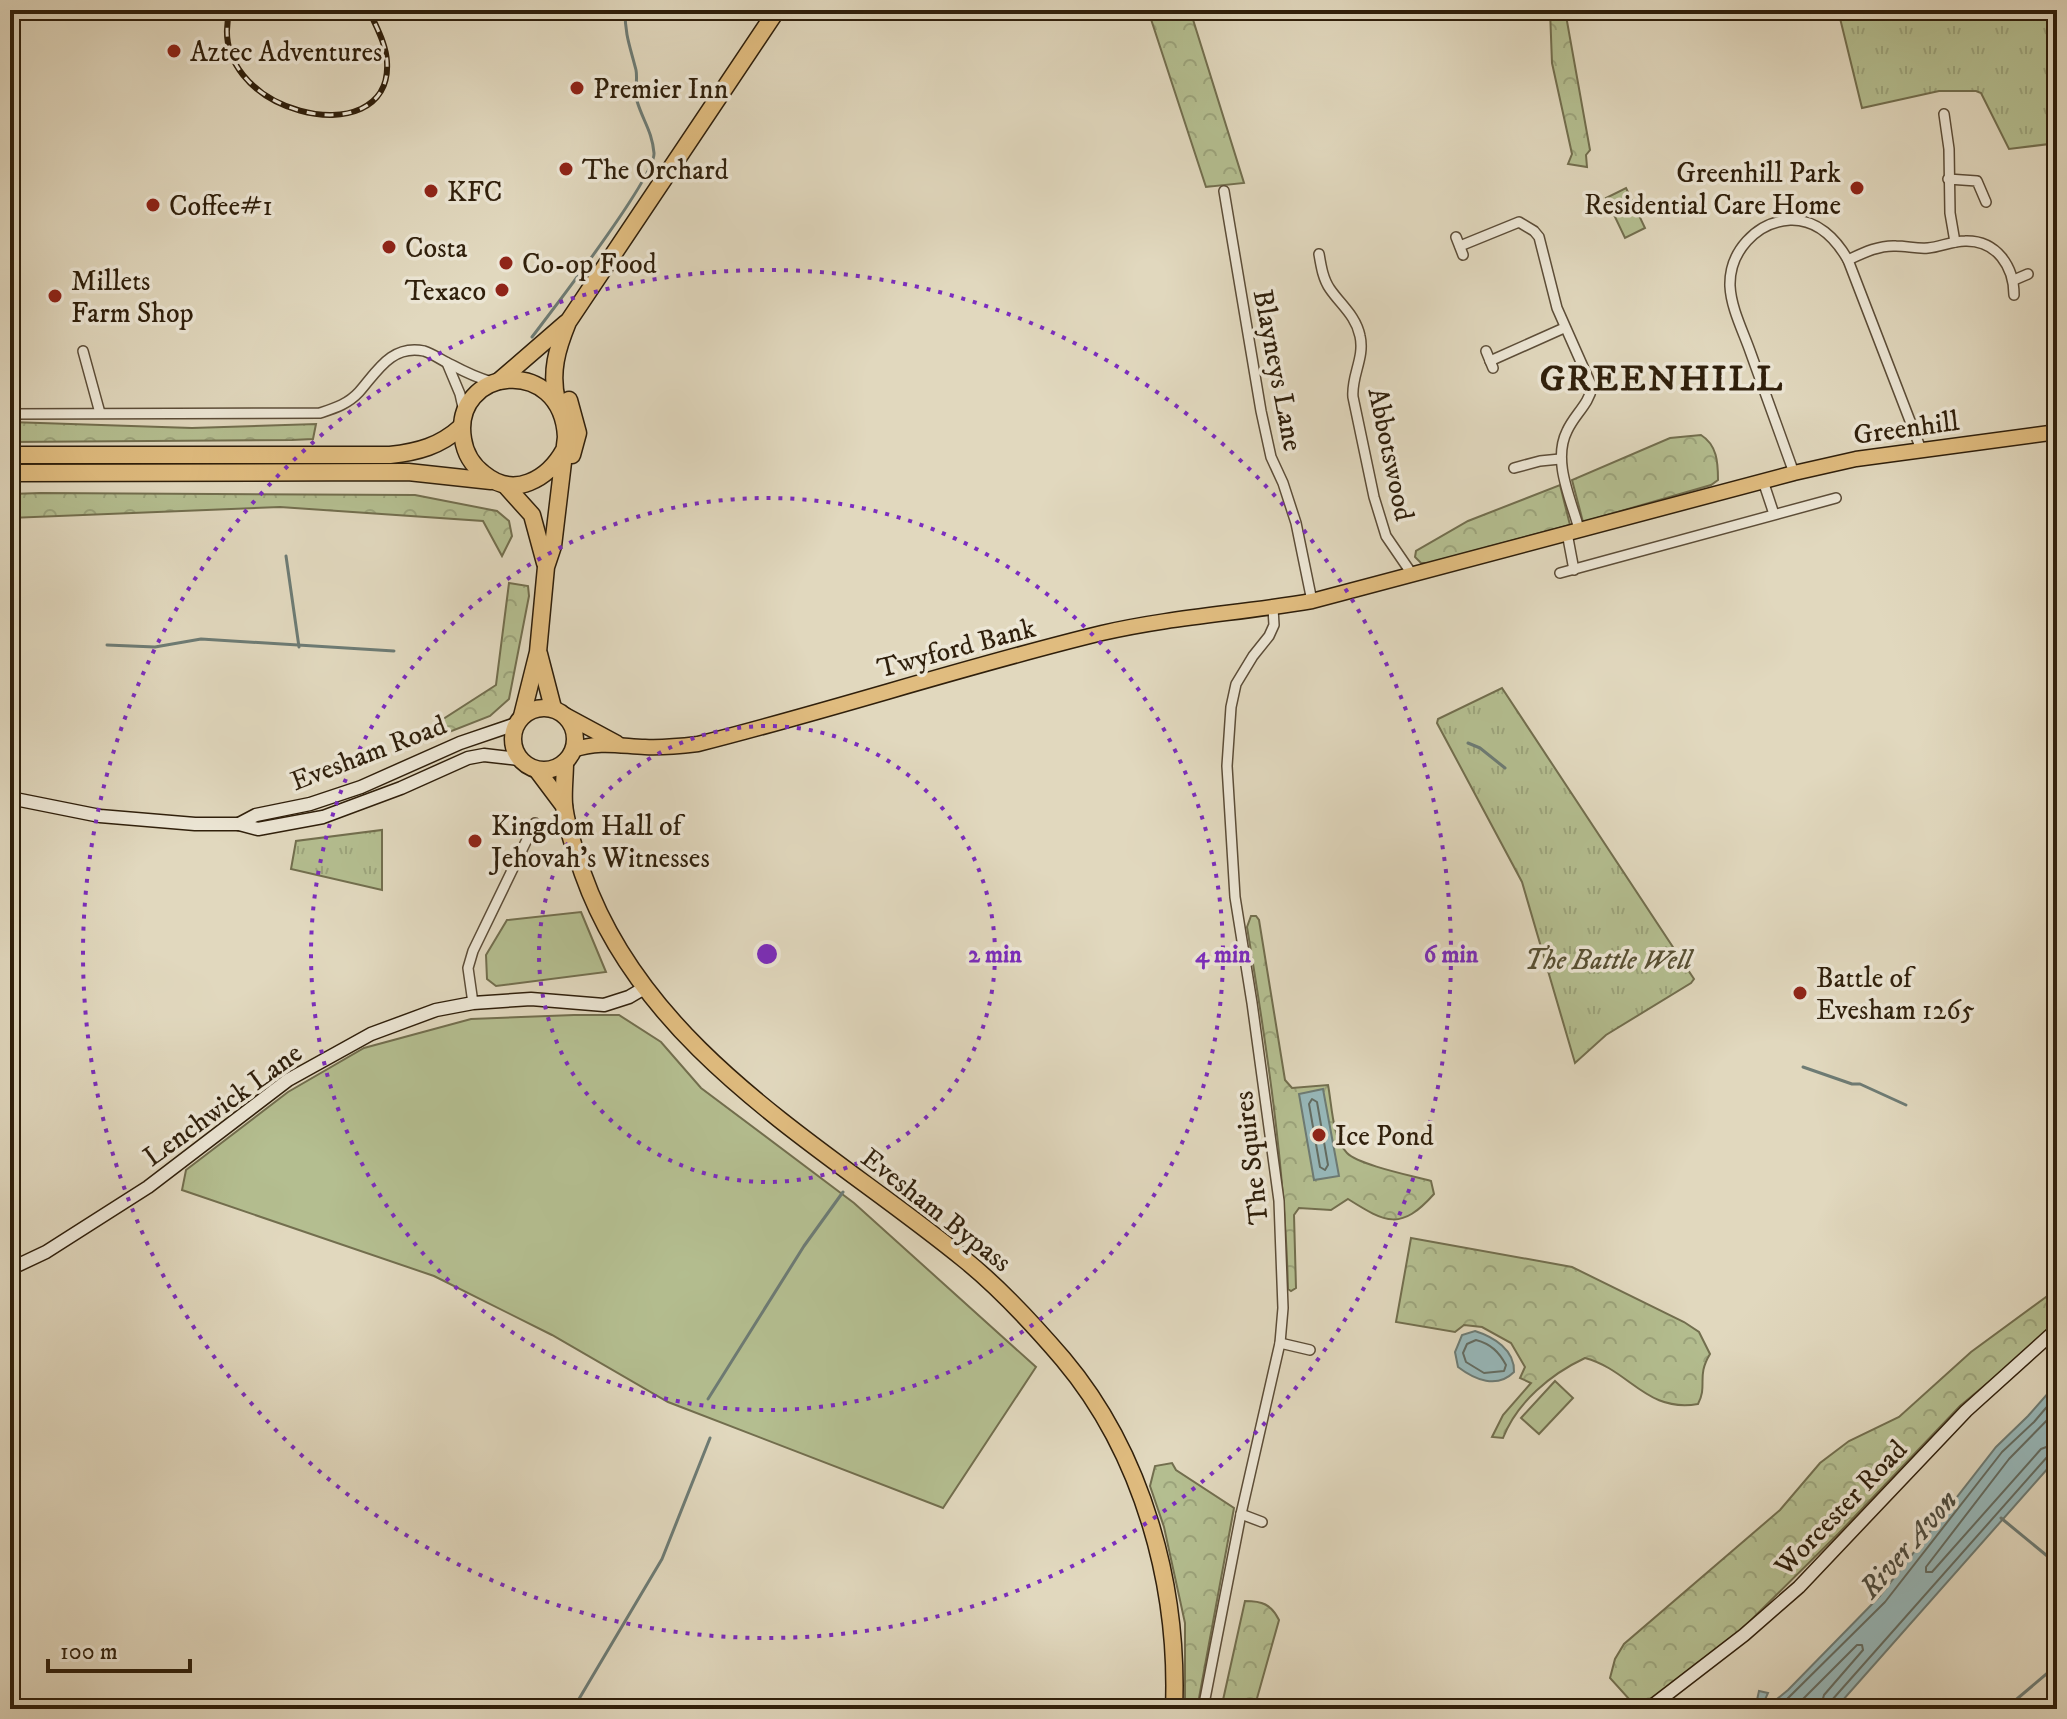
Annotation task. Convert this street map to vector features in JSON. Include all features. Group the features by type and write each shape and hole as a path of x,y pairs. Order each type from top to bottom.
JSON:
{"highway":[{"path":"538,652 559,712 574,729 569,756 549,770 537,770 519,759 512,739 538,652 546,567 553,546 562,482 566,425 553,385 555,359 568,322 777,10"},
{"path":"562,482 578,433 574,411 563,386 562,363 569,337 582,316 583,300"},
{"path":"10,455 390,455 431,447 449,437 472,399 568,322"},
{"path":"496,382 517,379 529,382 557,401"},
{"path":"462,420 467,456 476,468 499,483 532,515 546,567"},
{"path":"10,473 408,472 499,483 534,481 547,474 564,450"},
{"path":"519,720 538,708 559,712"},
{"name":"Evesham Bypass","path":"564,806 569,756"},
{"name":"Evesham Bypass","path":"537,770 564,806 591,897 613,939 670,1018 765,1109 968,1262 1020,1311 1065,1361 1121,1449 1156,1543 1171,1621 1174,1709"}],"main road":[{"name":"Greenhill","path":"1312,601 1794,473 1856,459 2057,432"},
{"name":"Twyford Bank","path":"569,756 593,745 617,743 645,747 698,744 1101,634 1219,612 1312,601"},
{"name":"Twyford Bank","path":"559,712 617,743"},
{"name":"Evesham Road","path":"239,824 256,815 310,804 361,787 519,720"},
{"name":"Evesham Road","path":"10,798 100,816 195,824 239,824 258,829 300,822 356,806 468,758 484,755 519,759"},
{"name":"Lenchwick Lane","path":"10,1269 46,1252 148,1187 288,1080 339,1050 404,1021 473,1003 531,999 604,1005 617,1003 646,987"},
{"name":"Worcester Road","path":"1648,1709 1744,1635 1799,1587 1966,1411 2057,1329"}],"street":[{"path":"1944,114 1949,149 1950,213 1955,242"},
{"path":"1948,179 1977,181 1986,202"},
{"name":"Blayneys Lane","path":"1224,191 1261,411 1271,457 1296,523 1312,601"},
{"path":"1460,246 1519,222 1524,210"},
{"path":"1794,473 1730,285 1732,269 1742,246 1757,230 1777,222 1793,220 1808,223 1828,233 1848,260 1922,452"},
{"path":"1519,222 1534,231 1543,248 1564,328 1592,387 1590,396 1568,428 1560,459 1573,531 1574,570"},
{"path":"1848,260 1888,246 1929,248 1967,241 1991,247 2000,255 2014,280 2014,295"},
{"name":"Abbotswood","path":"1319,254 1325,281 1360,332 1362,346 1353,397 1383,528 1412,574"},
{"path":"2014,280 2028,274"},
{"path":"1489,360 1564,328"},
{"path":"83,351 100,413"},
{"path":"10,414 320,413 341,407 358,393 383,362 403,352 424,351 496,382"},
{"path":"447,363 460,394 462,420"},
{"path":"1514,468 1560,459"},
{"path":"1763,481 1774,514"},
{"path":"1560,573 1836,498"},
{"name":"The Squires","path":"1203,1709 1241,1514 1280,1343 1282,1264 1279,1201 1235,897 1227,766 1231,707 1236,684 1269,636 1274,625 1273,608"},
{"path":"473,1003 468,968 473,951 535,823"},
{"path":"1280,1343 1310,1350"},
{"path":"1241,1514 1262,1522"}],"green space":[{"path":"1148,10 1190,10 1244,183 1206,187"},
{"path":"1550,10 1565,10 1590,150 1586,155 1587,167 1568,164 1572,154 1552,63"},
{"path":"1838,10 2057,10 2057,143 2009,149 1981,93 1976,91 1939,91 1862,108"},
{"path":"1626,188 1645,228 1625,238 1606,198"},
{"path":"10,422 192,428 316,424 313,439 10,442"},
{"path":"1701,435 1713,449 1718,480 1711,485 1583,522 1572,480 1670,438"},
{"path":"1560,485 1570,525 1429,563 1421,563 1415,557 1416,551 1468,521"},
{"path":"10,494 415,495 497,511 509,521 512,536 502,556 483,521 280,507 10,518"},
{"path":"509,583 528,586 529,596 509,699 490,716 416,745 420,734 496,685"},
{"name":"The Battle Well","path":"1502,688 1694,979 1606,1035 1575,1063 1522,882 1437,723 1438,719"},
{"path":"382,830 382,890 291,869 296,841"},
{"path":"581,912 606,972 496,986 487,979 486,955 507,920"},
{"path":"1251,916 1259,920 1285,1080 1292,1088 1328,1085 1335,1130 1347,1153 1374,1166 1431,1181 1434,1194 1412,1214 1393,1219 1373,1214 1348,1199 1331,1210 1299,1208 1294,1215 1296,1288 1291,1291 1288,1289 1274,1108 1247,927"},
{"path":"619,1015 661,1042 701,1088 854,1203 1036,1367 943,1508 668,1402 552,1335 434,1276 182,1190 186,1170 288,1092 364,1048 471,1019"},
{"path":"1411,1238 1572,1267 1684,1322 1699,1332 1710,1354 1698,1404 1680,1405 1651,1397 1601,1364 1585,1358 1536,1390 1517,1413 1503,1438 1492,1437 1503,1415 1531,1383 1520,1378 1525,1367 1511,1343 1482,1327 1464,1325 1455,1332 1396,1322"},
{"path":"2057,1289 2057,1325 1960,1406 1742,1629 1638,1709 1610,1678 1615,1659 1624,1644 1780,1510 1820,1463 1849,1441 1899,1417 1971,1352"},
{"path":"1555,1381 1573,1398 1539,1434 1521,1418"},
{"path":"1172,1463 1176,1470 1234,1508 1197,1709 1185,1709 1185,1623 1164,1527 1150,1486 1155,1466"},
{"path":"1245,1601 1265,1604 1279,1620 1254,1709 1221,1709"}],"water":[{"name":"Ice Pond","path":"1323,1089 1339,1176 1314,1180 1299,1094"},
{"path":"1475,1331 1507,1351 1514,1372 1500,1380 1486,1381 1458,1367 1455,1352 1462,1335"},
{"path":"2057,1383 2057,1458 1835,1709 1755,1709 1759,1691 1768,1693 1763,1704 1766,1708 1788,1690 1879,1597 1996,1447"}],"waterway":[{"path":"532,337 621,215 650,166 654,153 636,97 636,70 625,10"},
{"path":"286,556 299,647"},
{"path":"107,645 155,647 201,639 394,651"},
{"path":"1468,743 1480,748 1505,768"},
{"path":"1803,1067 1860,1084 1906,1105"},
{"path":"708,1399 804,1246 843,1192"},
{"path":"573,1709 662,1559 710,1438"},
{"path":"2001,1518 2057,1564"},
{"path":"2005,1709 2057,1665"}],"railway":[{"path":"10,18 41,17 73,10"},
{"path":"230,10 229,46 243,75 269,97 300,111 332,115 361,109 381,92 386,55 369,10"}],"place":[{"name":"Aztec Adventures","path":"174,51"},
{"name":"Premier Inn","path":"577,88"},
{"name":"The Orchard","path":"566,169"},
{"name":"Greenhill Park Residential Care Home","path":"1857,188"},
{"name":"KFC","path":"431,191"},
{"name":"Coffee#1","path":"153,205"},
{"name":"Costa","path":"389,247"},
{"name":"Co-op Food","path":"506,263"},
{"name":"Texaco","path":"502,290"},
{"name":"Millets Farm Shop","path":"55,296"},
{"name":"Kingdom Hall of Jehovah's Witnesses","path":"475,841"},
{"name":"Battle of Evesham 1265","path":"1800,993"},
{"name":"Ice Pond","path":"1319,1135"}],"district":[{"name":"GREENHILL","path":"1662,377"}],"water label":[{"name":"River Avon","path":"1908,1544"}]}
